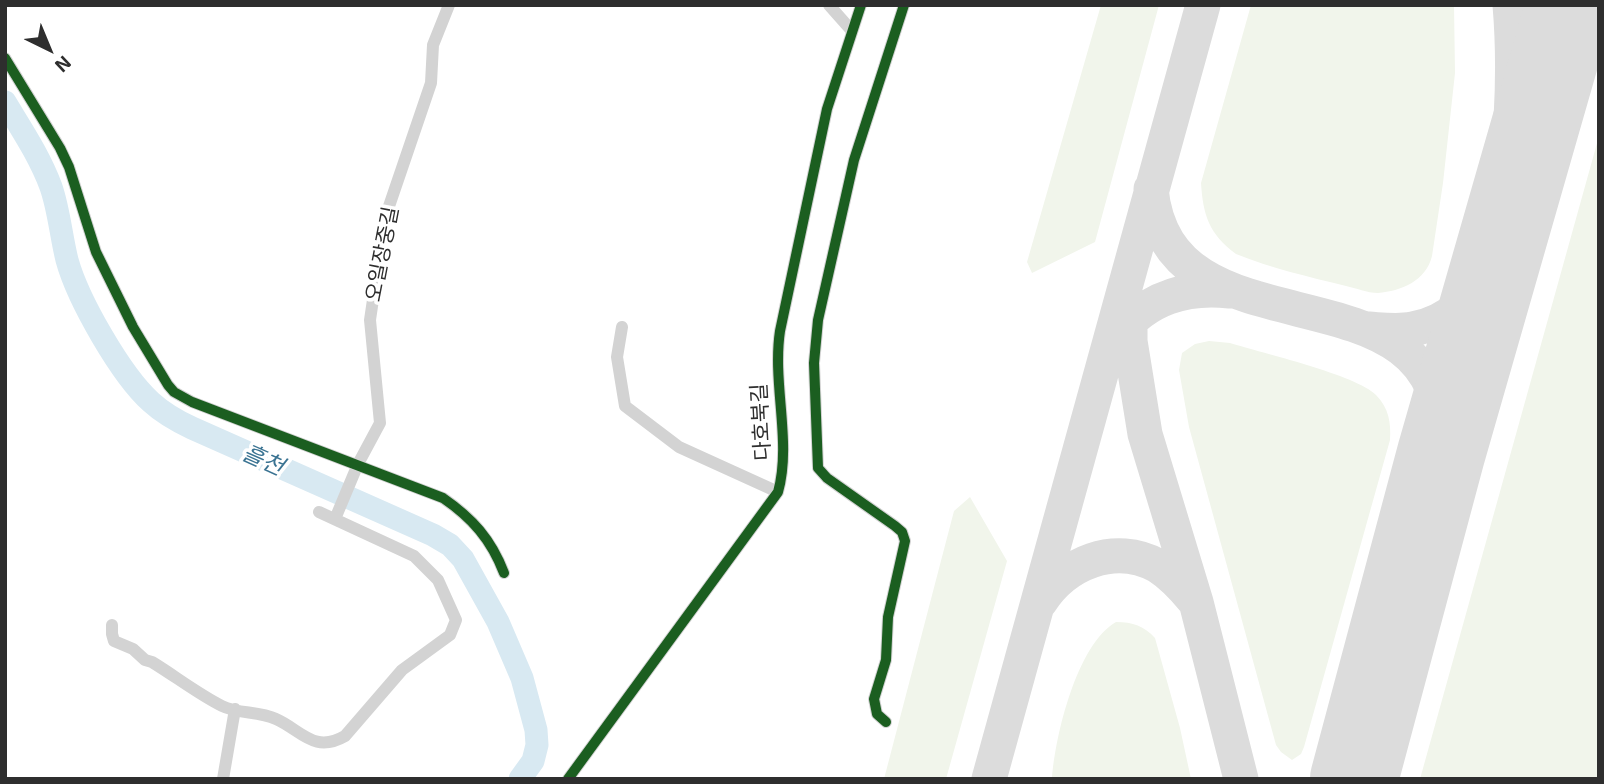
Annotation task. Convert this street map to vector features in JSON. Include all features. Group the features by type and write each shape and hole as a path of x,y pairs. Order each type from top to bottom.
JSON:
{"street":[{"name":"오일장중길","path":"335,519 358,464 380,423 370,320 385,218 431,83 433,44 449,5"},
{"path":"829,5 852,31"},
{"name":"다호북길","path":"568,779 778,492 783,457 776,355 780,331 827,109 861,5"},
{"path":"886,722 877,714 874,699 886,660 888,617 905,541 902,532 895,526 827,478 818,468 814,363 818,320 854,160 904,5"},
{"path":"5,58 60,148 69,167 96,252 133,327 174,392 216,411 443,498 477,524 489,541 504,573"},
{"path":"622,327 617,357 625,406 679,447 778,492"},
{"path":"112,625 114,641 133,649 145,660 224,707 275,718 315,742 337,741 345,736 402,670 444,640 454,628 456,620 444,589 414,556 319,512"},
{"path":"223,779 235,709"}],"shaded area":[{"path":"1101,5 1159,5 1095,242 1032,273 1027,262"},
{"path":"1251,5 1454,5 1455,73 1432,256 1424,272 1404,287 1374,293 1263,264 1236,254 1219,239 1209,223 1201,183"},
{"path":"1599,136 1599,779 1420,779"},
{"path":"1209,341 1230,343 1308,365 1366,387 1384,405 1389,422 1390,440 1304,747 1301,754 1292,760 1276,745 1189,427 1179,370 1182,353 1195,344"},
{"path":"970,497 1007,561 946,779 884,779 954,511"},
{"path":"1116,622 1138,626 1155,638 1191,779 1052,779 1063,716 1079,670 1102,633"}],"waterway":[{"name":"흘천","path":"5,102 47,176 67,260 81,295 114,356 151,402 170,417 192,428 433,535 450,545 463,559 498,622 522,678 536,730 537,745 533,761 520,779"}],"taxiway":[{"path":"989,779 1203,5"},
{"path":"1490,284 1501,215 1512,110 1510,5"},
{"path":"1151,189 1169,244 1206,277 1254,298 1360,327 1404,351 1434,391 1441,454"},
{"path":"1369,329 1407,330 1440,320 1473,294 1489,271 1494,258"},
{"path":"1119,333 1142,311 1168,297 1198,291 1230,291"},
{"path":"1130,307 1130,341 1145,434 1196,602 1241,779"},
{"path":"1040,602 1050,588 1077,567 1092,560 1125,556 1158,566 1177,581 1193,599"}],"runway":[{"path":"1354,779 1441,454 1570,5"}],"cycle path":[{"path":"568,779 778,492 783,453 778,371 780,331 827,109 861,5"},
{"path":"886,722 877,714 874,699 886,660 888,617 905,541 902,532 895,526 827,478 818,468 814,363 818,320 854,160 904,5"},
{"path":"5,58 60,148 69,167 96,252 133,327 174,392 192,402 443,498 480,530 504,573"}]}
